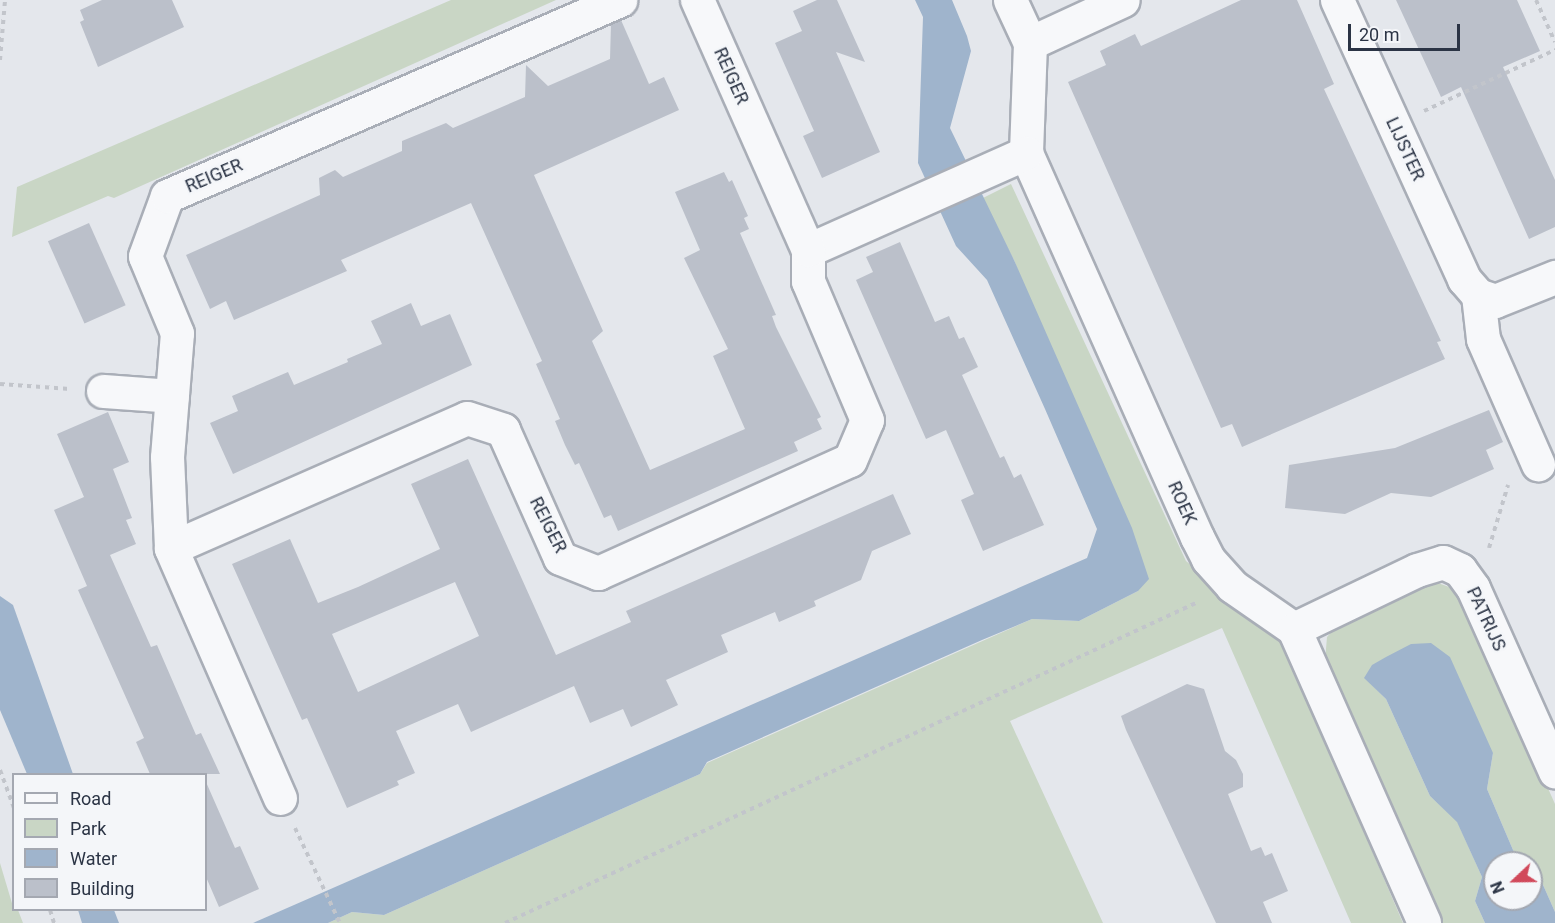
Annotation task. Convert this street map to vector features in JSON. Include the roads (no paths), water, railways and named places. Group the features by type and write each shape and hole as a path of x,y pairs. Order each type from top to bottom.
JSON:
{"street":[{"name":"REIGER","path":"280,798 171,548 168,457 177,333 145,256 167,196 620,0"},
{"name":"REIGER","path":"171,548 467,418 502,430 560,558 598,573 850,460 867,420 808,281 808,250 697,0"},
{"path":"1010,0 1030,43 1123,0"},
{"name":"LIJSTER","path":"1337,0 1464,279 1478,295 1483,339 1538,464"},
{"name":"ROEK","path":"1030,43 1026,153 1208,559 1233,586 1294,629"},
{"path":"808,250 934,196 1026,153"},
{"path":"1478,295 1496,302 1555,277"},
{"path":"103,391 172,396"},
{"name":"PATRIJS","path":"1294,629 1417,570 1443,562 1460,570 1473,588 1555,771"},
{"path":"1294,629 1424,923"}],"water":[{"path":"915,0 952,0 967,36 971,51 950,128 1014,260 1132,528 1149,579 1138,591 1079,621 1032,619 982,640 707,762 700,774 384,915 352,912 328,923 253,923 1087,558 1097,529 987,280 956,246 918,163 923,17"},
{"path":"0,596 13,605 73,773 27,773 0,710"},
{"path":"1431,643 1450,657 1493,753 1487,789 1513,851 1483,851 1483,911 1543,911 1543,885 1555,912 1555,923 1485,923 1475,901 1482,877 1457,822 1430,796 1386,699 1364,678 1372,665 1411,644"},
{"path":"78,911 114,911 119,923 82,923"}]}
